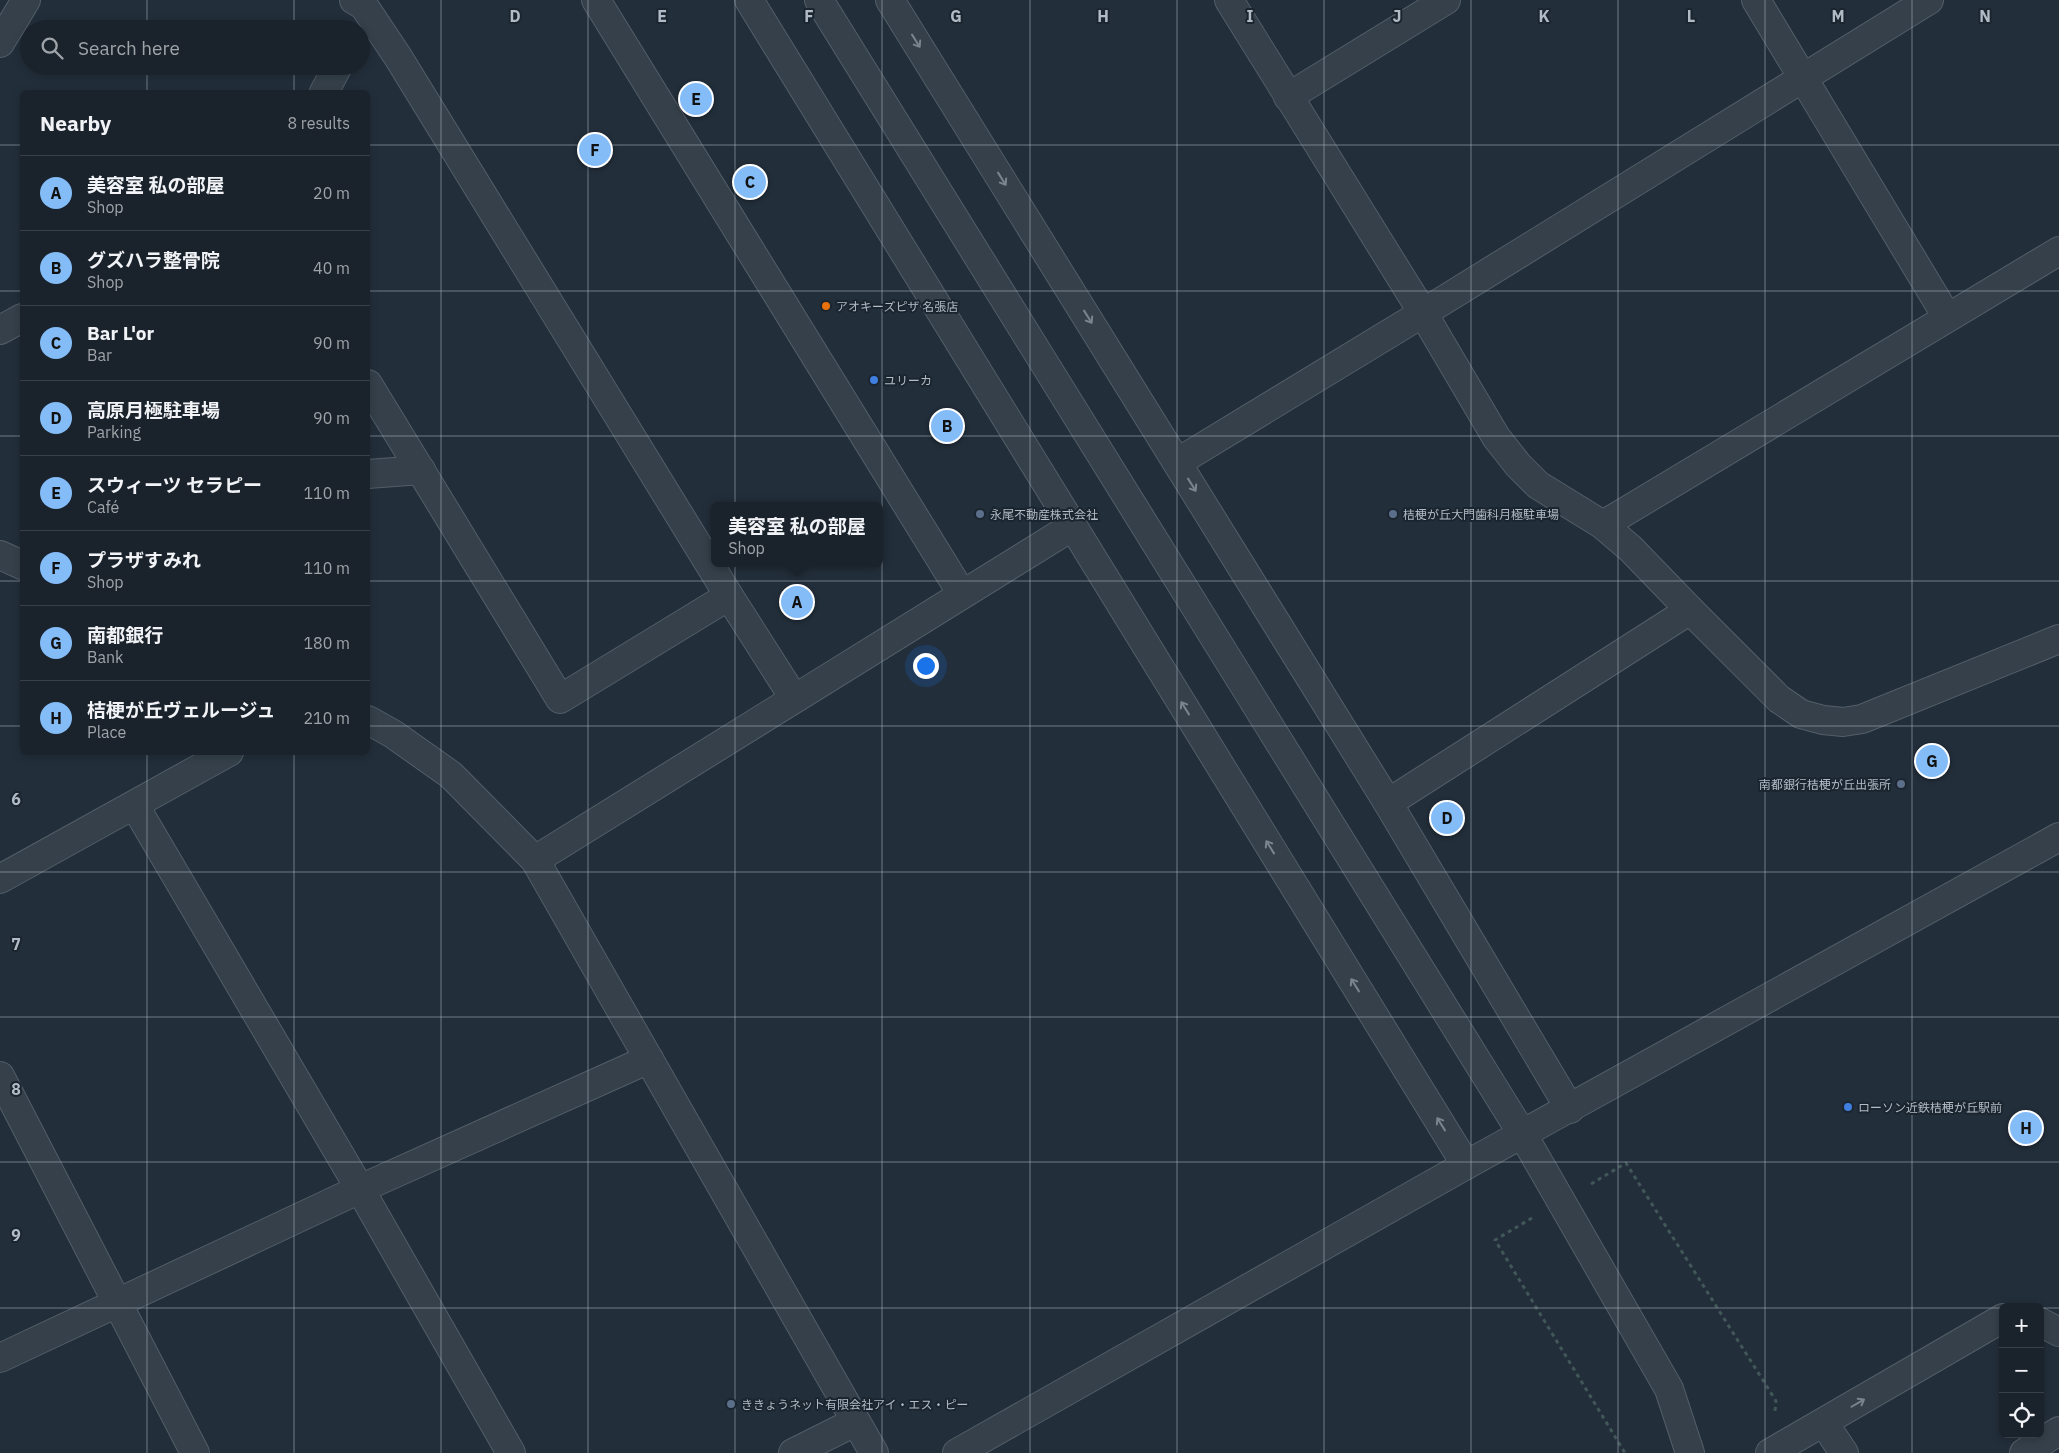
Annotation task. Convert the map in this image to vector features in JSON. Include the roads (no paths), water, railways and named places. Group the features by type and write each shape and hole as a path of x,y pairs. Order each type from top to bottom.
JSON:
{"street":[{"path":"0,43 26,0"},
{"path":"596,0 962,594"},
{"path":"749,0 1466,1165"},
{"path":"819,0 1523,1135 1669,1389 1690,1453"},
{"path":"890,0 1388,802 1570,1109"},
{"path":"1229,0 1423,313 1496,437 1518,465 1538,485 1603,525 1631,548 1779,699 1801,714 1823,720 1843,722 1862,719 2059,639"},
{"path":"1288,96 1446,0"},
{"path":"1756,0 1947,317"},
{"path":"1178,462 1929,0"},
{"path":"360,9 368,20"},
{"path":"370,22 403,65 711,565"},
{"path":"325,90 333,75"},
{"path":"1603,525 2059,250"},
{"path":"370,387 560,699 730,596"},
{"path":"370,474 421,470"},
{"path":"534,860 1073,526"},
{"path":"0,555 20,564"},
{"path":"712,567 794,698"},
{"path":"1388,802 1690,610"},
{"path":"370,721 451,775 534,860 874,1453"},
{"path":"0,879 135,806 224,755"},
{"path":"135,806 360,1189 511,1453"},
{"path":"957,1453 1466,1165 2059,837"},
{"path":"0,1358 360,1189 649,1059"},
{"path":"0,1076 195,1453"},
{"path":"1770,1453 1999,1320"},
{"path":"2044,1324 2059,1332"},
{"path":"793,1453 855,1422"},
{"path":"1824,1423 1844,1453"},
{"path":"2024,1453 2059,1431"}],"place":[{"name":"スウィーツ セラピー","path":"696,99"},
{"name":"プラザすみれ","path":"595,150"},
{"name":"Bar L'or","path":"750,182"},
{"name":"アオキーズピザ 名張店","path":"826,306"},
{"name":"ユリーカ","path":"874,380"},
{"name":"グズハラ整骨院","path":"947,426"},
{"name":"永尾不動産株式会社","path":"980,514"},
{"name":"桔梗が丘大門歯科月極駐車場","path":"1393,514"},
{"name":"美容室 私の部屋","path":"797,602"},
{"name":"南都銀行","path":"1932,761"},
{"name":"南都銀行桔梗が丘出張所","path":"1901,784"},
{"name":"高原月極駐車場","path":"1447,818"},
{"name":"ローソン近鉄桔梗が丘駅前","path":"1848,1107"},
{"name":"桔梗が丘ヴェルージュ","path":"2026,1128"},
{"name":"ききょうネット有限会社アイ・エス・ピー","path":"731,1404"}]}
